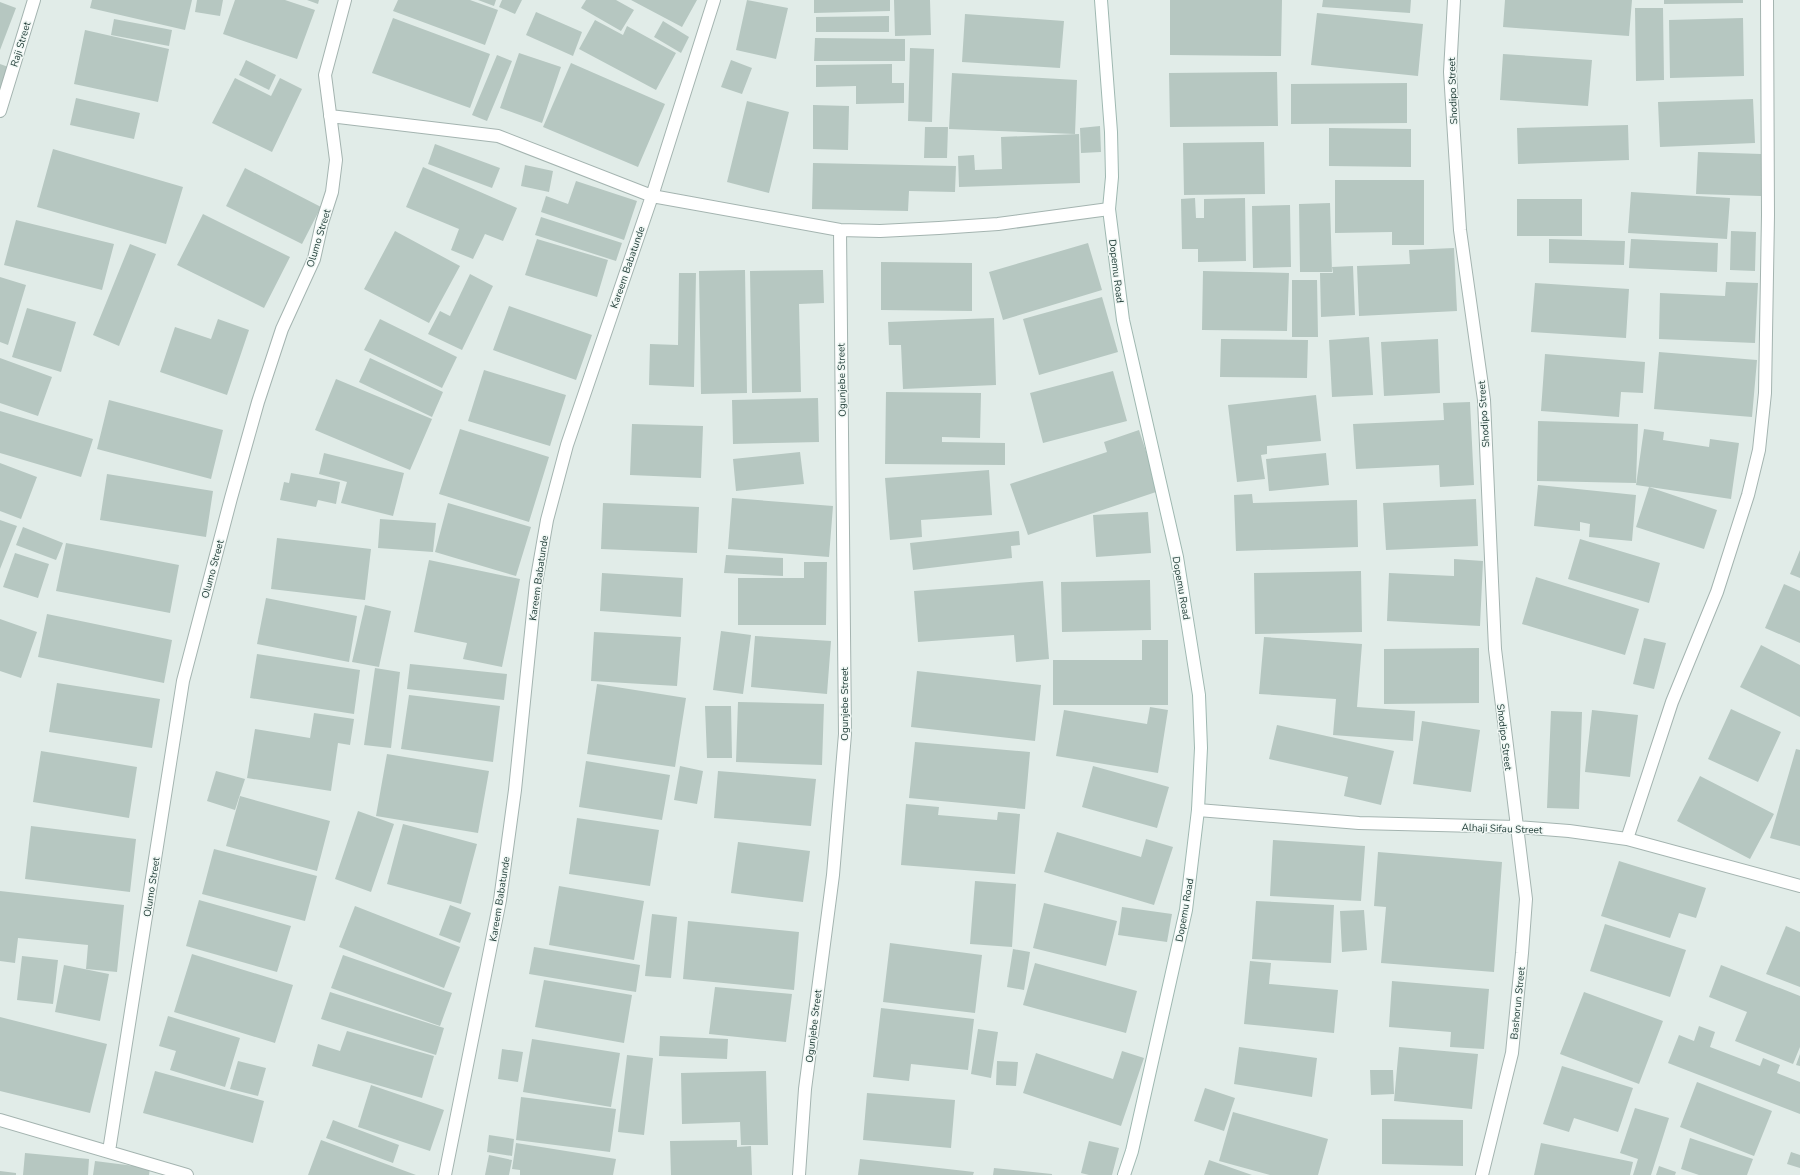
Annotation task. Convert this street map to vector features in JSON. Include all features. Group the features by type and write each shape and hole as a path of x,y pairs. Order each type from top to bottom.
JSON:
{"street":[{"name":"Raji Street","path":"0,111 34,0"},
{"name":"Olumo Street","path":"109,1152 183,681 258,402 282,329 314,259 322,223 332,192 336,160 326,75 345,0"},
{"name":"Kareem Babatunde","path":"445,1175 500,900 516,782 536,584 547,520 567,446 652,196 714,0"},
{"name":"Dopemu Road","path":"1101,0 1112,177 1109,209 1123,320 1177,557 1199,695 1201,748 1198,810 1186,910 1132,1151 1124,1175"},
{"name":"Shodipo Street","path":"1454,0 1450,72 1460,230 1484,400 1495,649 1517,827"},
{"path":"1627,839 1672,702 1717,592 1748,495 1759,450 1765,393 1768,215 1767,0"},
{"path":"330,116 498,136 652,196 840,230 880,232 1005,223 1109,209"},
{"name":"Ogunjebe Street","path":"799,1175 805,1090 833,876 845,734 840,230"},
{"name":"Alhaji Sifau Street","path":"1198,810 1359,823 1517,827 1570,831 1627,839 1800,886"},
{"name":"Bashorun Street","path":"1482,1175 1512,1053 1526,899 1517,827"},
{"path":"0,1120 109,1152 170,1172 187,1175"}],"building":[{"path":"92,0 192,0 185,30 90,8"},
{"path":"197,0 223,0 220,16 195,12"},
{"path":"235,0 285,0 315,10 297,59 223,34"},
{"path":"307,0 319,0 318,4"},
{"path":"398,0 470,0 498,10 485,45 393,11"},
{"path":"478,0 496,0 494,6"},
{"path":"502,0 522,0 515,14 499,7"},
{"path":"586,0 616,0 634,10 621,31 581,8"},
{"path":"631,0 697,0 682,27"},
{"path":"747,0 788,8 776,59 736,50"},
{"path":"814,0 890,0 890,11 814,13"},
{"path":"894,0 930,0 931,35 895,36"},
{"path":"1170,0 1282,0 1281,56 1170,55"},
{"path":"1323,0 1411,0 1410,13 1322,7"},
{"path":"1505,0 1632,0 1629,36 1503,27"},
{"path":"1664,0 1743,0 1743,3 1664,4"},
{"path":"0,2 16,8 0,50"},
{"path":"1635,8 1663,8 1664,80 1636,81"},
{"path":"536,12 582,32 573,56 526,35"},
{"path":"1317,13 1423,24 1418,76 1311,65"},
{"path":"965,14 1064,21 1060,68 962,62"},
{"path":"889,16 889,32 816,32 816,17"},
{"path":"393,18 490,54 470,108 372,73"},
{"path":"1743,18 1744,76 1670,78 1669,20"},
{"path":"114,19 172,30 169,46 111,35"},
{"path":"595,20 623,35 627,26 676,53 656,90 579,49"},
{"path":"663,21 689,37 681,53 654,37"},
{"path":"85,30 169,49 158,102 74,84"},
{"path":"815,38 905,39 905,61 814,61"},
{"path":"910,48 934,49 932,122 908,121"},
{"path":"519,53 561,67 542,123 500,108"},
{"path":"1503,54 1592,60 1588,106 1500,100"},
{"path":"497,55 512,61 487,121 472,115"},
{"path":"246,60 276,75 269,90 239,75"},
{"path":"731,60 752,68 742,94 721,87"},
{"path":"571,63 665,104 638,167 543,127"},
{"path":"0,64 11,68 3,89 0,88"},
{"path":"892,64 892,83 904,83 904,103 856,104 856,86 816,87 816,65"},
{"path":"1277,72 1278,126 1170,127 1169,73"},
{"path":"952,73 1077,80 1075,134 949,129"},
{"path":"235,78 271,96 280,78 302,89 272,152 212,123"},
{"path":"1407,83 1407,123 1291,124 1291,84"},
{"path":"76,98 140,113 134,139 70,125"},
{"path":"1753,99 1755,143 1660,147 1658,102"},
{"path":"747,101 789,112 769,193 727,182"},
{"path":"813,105 849,106 848,150 813,149"},
{"path":"1628,125 1629,160 1518,164 1517,128"},
{"path":"1100,126 1101,152 1081,153 1080,128"},
{"path":"925,127 948,127 947,158 924,158"},
{"path":"1329,128 1411,129 1411,167 1329,166"},
{"path":"1079,134 1080,183 959,187 958,156 974,155 975,170 1002,169 1001,137"},
{"path":"1264,142 1265,194 1184,195 1183,143"},
{"path":"435,144 500,168 492,188 428,164"},
{"path":"53,149 183,187 166,244 37,207"},
{"path":"1698,152 1762,154 1761,196 1696,194"},
{"path":"813,163 956,166 955,192 909,191 908,211 812,209"},
{"path":"525,165 553,171 549,192 521,186"},
{"path":"423,167 517,208 503,241 485,234 473,259 451,250 459,229 406,207"},
{"path":"245,168 321,207 302,244 226,206"},
{"path":"1335,180 1424,180 1424,245 1392,245 1392,232 1335,233"},
{"path":"576,181 637,201 624,240 541,212 546,196 568,204"},
{"path":"1631,192 1730,198 1727,239 1628,233"},
{"path":"1195,198 1196,218 1204,218 1204,199 1245,198 1246,261 1198,262 1198,249 1182,249 1181,199"},
{"path":"1517,199 1582,199 1582,236 1517,236"},
{"path":"1330,203 1332,272 1300,272 1299,204"},
{"path":"1290,205 1291,267 1253,268 1252,206"},
{"path":"203,214 290,257 264,308 177,265"},
{"path":"541,217 622,243 616,261 535,235"},
{"path":"16,220 114,244 102,290 4,265"},
{"path":"395,231 460,266 429,323 364,289"},
{"path":"1731,231 1756,232 1755,271 1730,270"},
{"path":"537,239 608,260 597,297 525,275"},
{"path":"1549,239 1625,241 1624,265 1549,263"},
{"path":"1631,239 1718,243 1717,272 1629,268"},
{"path":"1088,243 1102,290 1003,320 989,272"},
{"path":"130,244 156,254 119,346 93,335"},
{"path":"1454,248 1457,311 1359,316 1357,266 1410,264 1409,250"},
{"path":"881,262 972,263 972,311 881,310"},
{"path":"1353,266 1355,315 1321,317 1320,273 1333,273 1332,267"},
{"path":"745,270 747,393 701,394 699,271"},
{"path":"823,270 824,303 799,304 801,392 752,393 750,271"},
{"path":"1203,271 1289,273 1287,331 1202,330"},
{"path":"679,273 696,273 694,387 649,385 650,344 678,345"},
{"path":"470,274 493,286 462,350 428,334 440,311 450,316"},
{"path":"0,277 26,285 8,345 0,342"},
{"path":"1292,280 1317,280 1318,337 1292,337"},
{"path":"1726,282 1758,283 1755,343 1659,339 1660,293 1725,296"},
{"path":"1535,283 1629,289 1626,338 1531,332"},
{"path":"1102,297 1118,352 1039,375 1023,319"},
{"path":"509,306 592,335 576,380 493,350"},
{"path":"27,308 76,322 61,372 12,357"},
{"path":"994,318 996,385 903,389 901,345 889,345 888,322"},
{"path":"218,319 249,330 227,395 160,372 175,327 211,339"},
{"path":"380,319 457,357 442,388 364,350"},
{"path":"1369,337 1373,395 1332,397 1329,340"},
{"path":"1221,339 1308,340 1307,378 1220,377"},
{"path":"1438,339 1440,393 1384,396 1381,342"},
{"path":"1659,352 1757,360 1752,417 1654,409"},
{"path":"1545,354 1645,362 1643,393 1621,392 1619,417 1541,411"},
{"path":"0,358 52,377 38,416 0,403"},
{"path":"370,358 443,392 432,417 359,382"},
{"path":"484,370 566,395 550,446 468,421"},
{"path":"1113,371 1127,421 1043,443 1030,393"},
{"path":"336,379 432,419 410,470 315,430"},
{"path":"886,392 981,393 980,438 942,437 942,442 1005,443 1005,465 885,464"},
{"path":"1316,395 1321,441 1267,446 1267,454 1261,455 1265,479 1237,482 1228,405"},
{"path":"818,398 819,442 733,444 732,400"},
{"path":"109,400 223,430 211,479 97,449"},
{"path":"1470,402 1474,485 1440,487 1439,465 1356,469 1353,424 1444,420 1443,403"},
{"path":"0,411 93,439 81,477 0,453"},
{"path":"1538,421 1638,424 1636,483 1537,481"},
{"path":"632,424 703,426 701,478 630,475"},
{"path":"460,429 549,457 529,522 439,494"},
{"path":"1644,429 1664,432 1663,440 1709,447 1710,439 1739,443 1731,499 1636,485"},
{"path":"1139,430 1159,491 1028,535 1010,484 1107,452 1104,442"},
{"path":"800,452 804,484 736,491 733,459"},
{"path":"324,453 404,473 393,516 341,503 347,482 319,474"},
{"path":"1326,453 1329,485 1269,491 1266,459"},
{"path":"0,463 37,477 21,519 0,511"},
{"path":"989,470 992,515 921,520 922,537 890,540 885,478"},
{"path":"291,473 340,482 336,504 318,500 316,507 280,500 284,482 289,483"},
{"path":"107,474 213,491 206,537 100,520"},
{"path":"1538,485 1636,495 1632,541 1589,537 1590,524 1580,522 1580,531 1534,526"},
{"path":"1649,487 1717,510 1704,549 1636,527"},
{"path":"1252,494 1253,503 1357,500 1358,547 1236,551 1234,495"},
{"path":"732,498 833,506 829,557 728,549"},
{"path":"1476,499 1478,546 1386,550 1383,503"},
{"path":"448,503 531,527 516,576 435,552"},
{"path":"603,503 699,507 697,553 601,549"},
{"path":"1148,512 1151,553 1096,557 1093,515"},
{"path":"380,519 436,523 433,552 378,548"},
{"path":"0,520 17,526 0,569"},
{"path":"23,527 63,543 56,560 16,545"},
{"path":"1019,531 1020,545 1011,546 1012,558 913,570 910,543"},
{"path":"277,538 371,549 365,600 271,589"},
{"path":"1580,539 1660,563 1649,603 1568,579"},
{"path":"66,543 179,565 170,613 56,591"},
{"path":"1800,550 1800,578 1790,574"},
{"path":"15,553 49,564 38,598 3,587"},
{"path":"726,555 783,558 783,576 724,573"},
{"path":"1454,559 1483,561 1480,626 1387,621 1389,573 1454,576"},
{"path":"429,560 520,579 502,667 463,659 467,643 414,632"},
{"path":"804,562 827,562 826,625 738,625 738,578 804,578"},
{"path":"1361,571 1362,632 1255,634 1254,573"},
{"path":"602,573 683,578 681,617 600,611"},
{"path":"1536,577 1639,609 1625,655 1522,624"},
{"path":"1150,580 1151,630 1062,632 1061,582"},
{"path":"1043,581 1049,659 1016,662 1014,635 918,642 914,591"},
{"path":"1784,584 1800,591 1800,643 1765,628"},
{"path":"266,598 357,616 349,662 257,644"},
{"path":"365,605 391,611 379,667 352,662"},
{"path":"47,614 172,640 164,683 38,657"},
{"path":"0,619 37,632 21,678 0,671"},
{"path":"721,631 751,635 743,694 713,690"},
{"path":"594,632 681,637 677,686 591,681"},
{"path":"755,636 831,641 827,694 751,687"},
{"path":"1264,637 1362,644 1357,707 1415,711 1413,741 1333,735 1336,699 1259,694"},
{"path":"1644,638 1666,643 1654,689 1633,684"},
{"path":"1142,640 1168,640 1168,705 1053,705 1053,660 1142,660"},
{"path":"1761,645 1800,665 1800,717 1740,687"},
{"path":"1479,648 1479,703 1384,704 1384,649"},
{"path":"257,654 360,670 354,714 250,698"},
{"path":"410,664 507,674 504,700 407,689"},
{"path":"375,668 400,672 391,748 364,745"},
{"path":"917,671 1041,685 1035,741 911,727"},
{"path":"57,683 160,699 152,748 49,732"},
{"path":"597,684 686,698 675,767 587,754"},
{"path":"409,695 500,706 493,762 401,749"},
{"path":"738,702 824,704 822,765 736,762"},
{"path":"705,706 731,706 732,758 707,758"},
{"path":"1150,707 1168,710 1158,773 1056,756 1064,710 1147,724"},
{"path":"1731,709 1781,732 1758,782 1708,759"},
{"path":"1592,710 1638,715 1630,777 1585,772"},
{"path":"1551,711 1582,712 1579,809 1547,808"},
{"path":"314,713 354,719 350,745 338,743 331,791 247,778 255,729 310,738"},
{"path":"1422,721 1480,730 1471,792 1413,784"},
{"path":"1277,725 1394,751 1381,805 1344,796 1348,777 1269,759"},
{"path":"915,742 1030,752 1025,809 909,798"},
{"path":"1796,749 1800,750 1800,846 1770,838"},
{"path":"41,751 137,767 129,818 33,802"},
{"path":"387,754 489,771 478,833 376,816"},
{"path":"586,761 670,775 662,820 579,807"},
{"path":"680,766 703,771 697,804 674,800"},
{"path":"1093,766 1169,787 1157,828 1082,807"},
{"path":"216,771 245,779 235,810 207,801"},
{"path":"718,771 816,779 811,826 714,818"},
{"path":"1700,776 1774,814 1750,859 1677,821"},
{"path":"240,796 330,821 317,871 226,846"},
{"path":"906,804 939,807 938,815 997,820 998,812 1020,814 1015,874 901,865"},
{"path":"358,811 394,824 371,892 335,879"},
{"path":"577,818 659,830 650,886 569,874"},
{"path":"403,824 477,844 461,904 387,884"},
{"path":"31,826 136,839 130,892 25,879"},
{"path":"1057,832 1141,857 1146,839 1173,847 1154,905 1044,872"},
{"path":"1273,840 1365,846 1361,901 1270,896"},
{"path":"738,842 810,851 803,902 731,893"},
{"path":"214,849 317,876 305,921 202,894"},
{"path":"1378,852 1502,862 1494,972 1381,963 1386,907 1374,906"},
{"path":"1619,861 1706,888 1696,918 1679,913 1670,938 1601,916"},
{"path":"975,881 1016,884 1012,947 970,944"},
{"path":"559,886 644,901 634,960 549,945"},
{"path":"0,891 124,905 117,972 86,969 88,945 18,938 15,963 0,961"},
{"path":"199,900 291,926 277,972 186,946"},
{"path":"1256,901 1334,905 1331,963 1252,959"},
{"path":"1044,903 1117,921 1106,966 1033,948"},
{"path":"450,905 471,913 460,943 439,935"},
{"path":"355,906 460,947 444,988 339,947"},
{"path":"1122,907 1172,914 1167,942 1118,935"},
{"path":"1364,910 1367,950 1342,952 1340,911"},
{"path":"652,914 677,917 671,978 645,976"},
{"path":"688,921 799,932 794,990 683,979"},
{"path":"1605,924 1686,950 1670,997 1590,971"},
{"path":"1786,926 1800,932 1800,987 1766,974"},
{"path":"890,943 982,955 975,1013 883,1002"},
{"path":"534,947 640,965 636,992 529,974"},
{"path":"1013,949 1030,952 1024,990 1007,987"},
{"path":"192,954 293,985 275,1043 174,1012"},
{"path":"343,955 452,993 440,1026 331,988"},
{"path":"22,956 58,960 53,1004 17,1000"},
{"path":"1250,961 1271,963 1269,984 1338,990 1334,1033 1244,1024"},
{"path":"1035,963 1137,991 1126,1033 1023,1005"},
{"path":"64,965 109,974 100,1021 55,1012"},
{"path":"1721,965 1800,996 1800,1047 1793,1064 1735,1041 1747,1012 1709,997"},
{"path":"544,980 632,995 624,1043 535,1027"},
{"path":"1392,981 1489,989 1484,1049 1450,1047 1451,1032 1389,1027"},
{"path":"715,987 792,994 786,1042 709,1034"},
{"path":"330,992 444,1028 436,1055 321,1019"},
{"path":"1584,992 1663,1021 1639,1084 1560,1054"},
{"path":"881,1008 974,1019 968,1070 911,1064 909,1081 873,1077"},
{"path":"168,1016 240,1038 225,1087 170,1070 176,1051 159,1046"},
{"path":"0,1017 107,1044 90,1113 0,1091"},
{"path":"1699,1026 1715,1032 1710,1047 1760,1066 1763,1058 1780,1065 1777,1073 1800,1082 1800,1114 1668,1063 1679,1035 1694,1041"},
{"path":"978,1029 998,1032 991,1078 971,1074"},
{"path":"347,1031 434,1056 422,1098 312,1066 318,1044 340,1051"},
{"path":"660,1036 728,1039 727,1059 659,1056"},
{"path":"532,1039 620,1053 611,1107 523,1092"},
{"path":"1239,1047 1317,1058 1312,1097 1234,1084"},
{"path":"1399,1047 1478,1054 1472,1109 1394,1101"},
{"path":"502,1049 523,1052 518,1082 498,1079"},
{"path":"1122,1051 1144,1058 1121,1126 1023,1093 1036,1053 1113,1079"},
{"path":"1800,1054 1800,1066 1796,1065"},
{"path":"627,1055 653,1058 644,1135 618,1132"},
{"path":"238,1061 266,1068 258,1096 230,1089"},
{"path":"997,1061 1018,1062 1016,1086 996,1085"},
{"path":"1562,1066 1633,1088 1618,1132 1574,1118 1569,1132 1543,1124"},
{"path":"1370,1070 1393,1070 1394,1094 1371,1095"},
{"path":"155,1071 264,1101 253,1143 143,1113"},
{"path":"766,1071 768,1145 741,1145 740,1122 682,1124 681,1073"},
{"path":"1697,1082 1772,1111 1754,1156 1680,1127"},
{"path":"371,1085 444,1110 430,1151 358,1127"},
{"path":"1205,1088 1235,1098 1224,1131 1194,1121"},
{"path":"867,1093 955,1100 951,1148 863,1140"},
{"path":"521,1097 616,1109 610,1152 516,1140"},
{"path":"1635,1108 1669,1118 1651,1175 1633,1175 1638,1159 1620,1153"},
{"path":"1233,1112 1328,1139 1318,1175 1270,1175 1219,1161"},
{"path":"1382,1119 1463,1120 1463,1166 1382,1164"},
{"path":"333,1120 399,1145 393,1163 326,1138"},
{"path":"489,1135 514,1139 512,1156 487,1152"},
{"path":"1690,1138 1753,1159 1747,1175 1699,1175 1681,1169"},
{"path":"321,1140 416,1175 308,1175"},
{"path":"737,1140 737,1147 751,1146 752,1175 671,1175 670,1141"},
{"path":"1089,1141 1119,1148 1112,1175 1089,1175 1081,1173"},
{"path":"516,1143 616,1159 613,1175 520,1175 520,1170 512,1169"},
{"path":"1541,1143 1633,1162 1630,1175 1534,1175"},
{"path":"1791,1152 1800,1155 1800,1168 1787,1164"},
{"path":"25,1153 89,1159 88,1175 23,1175"},
{"path":"489,1155 512,1160 509,1175 485,1175"},
{"path":"860,1159 974,1172 973,1175 858,1175"},
{"path":"1209,1160 1252,1175 1204,1175"},
{"path":"95,1161 150,1168 149,1175 93,1175"},
{"path":"1659,1166 1676,1172 1675,1175 1656,1175"},
{"path":"994,1168 1052,1174 1052,1175 993,1175"},
{"path":"0,1171 16,1173 16,1175 0,1175"}]}
